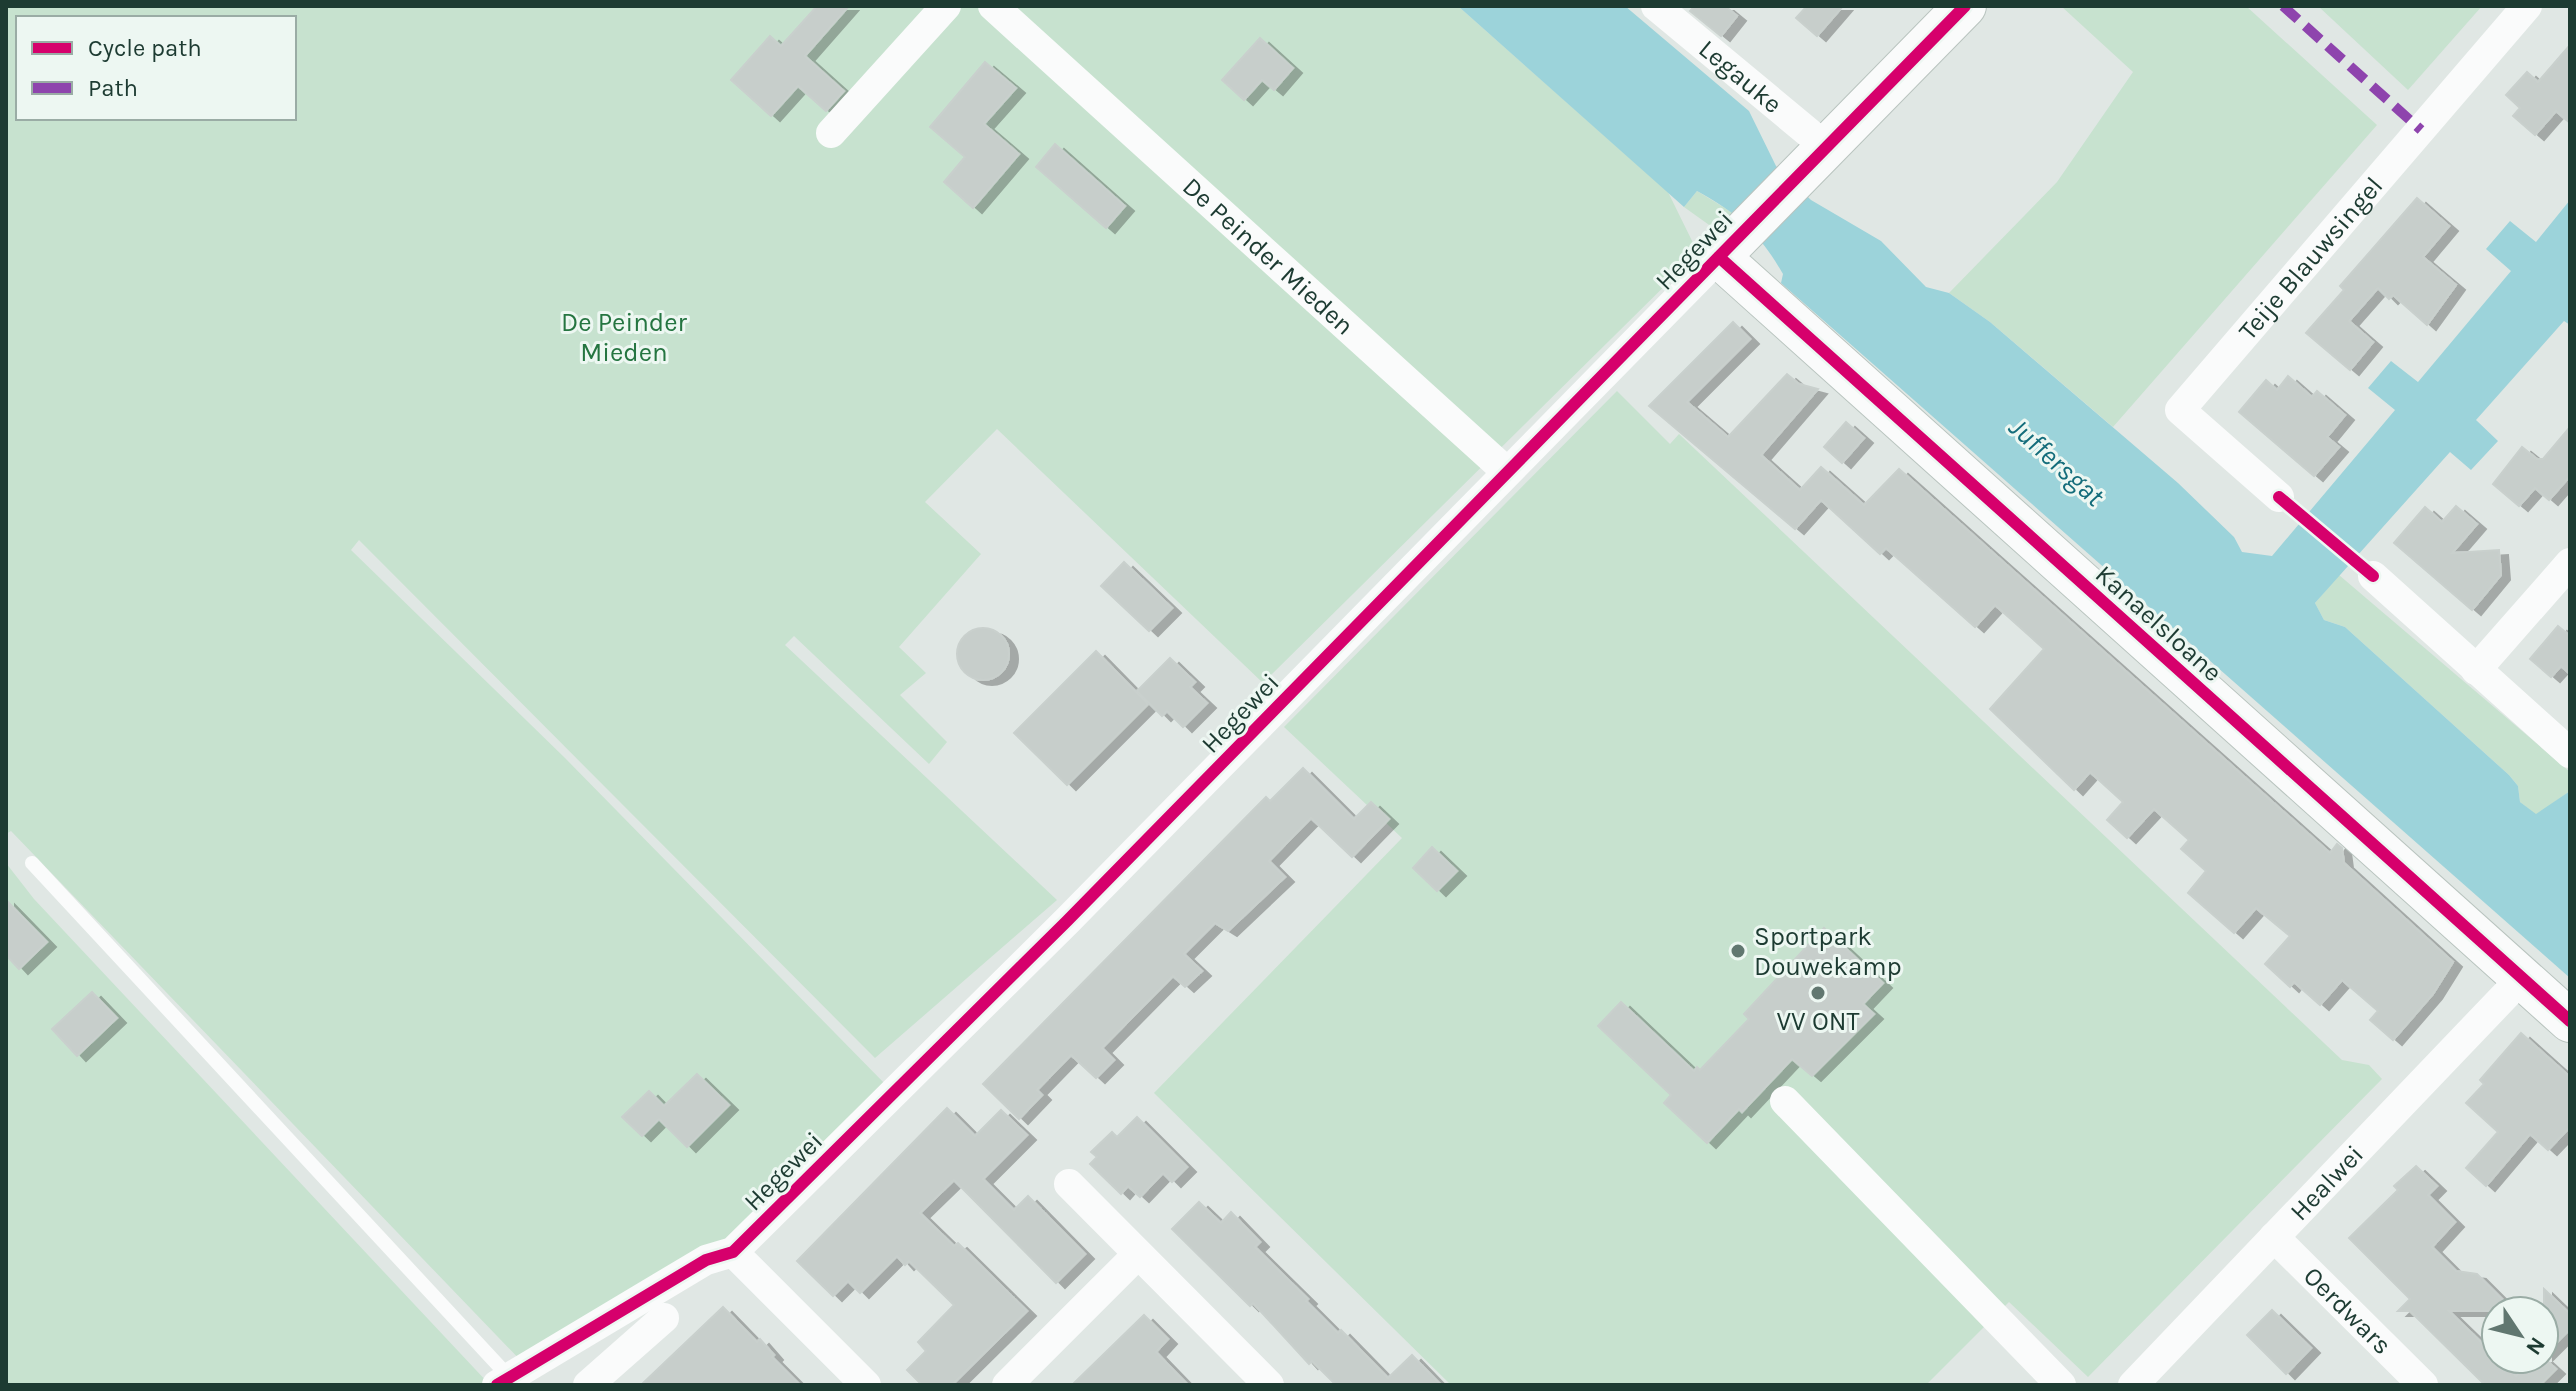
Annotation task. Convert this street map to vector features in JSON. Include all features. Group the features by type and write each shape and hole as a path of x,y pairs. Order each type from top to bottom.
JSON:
{"street":[{"path":"831,133 946,6"},
{"name":"De Peinder Mieden","path":"993,6 1507,472"},
{"name":"Legauke","path":"1656,6 1815,158"},
{"name":"Hegewei","path":"504,1381 706,1260 733,1252 1067,921 1965,6"},
{"name":"Teije Blauwsingel","path":"2279,497 2180,410 2527,6"},
{"name":"Kanaelsloane","path":"1725,250 2570,1021"},
{"path":"2476,670 2570,563"},
{"path":"2373,576 2570,753"},
{"name":"Healwei","path":"2133,1385 2521,979"},
{"path":"1785,1101 2061,1385"},
{"path":"1069,1184 1269,1385"},
{"name":"Oerdwars","path":"2274,1237 2423,1385"},
{"path":"733,1252 866,1385"},
{"path":"1007,1385 1138,1254"},
{"path":"588,1385 664,1318"}],"lane":[{"path":"32,863 504,1381"}],"green space":[{"name":"De Peinder Mieden","path":"6,6 1458,6 1668,192 1698,253 1263,683 997,429 925,502 981,554 899,647 926,673 900,695 947,742 929,764 794,636 785,645 1057,900 875,1058 359,540 351,550 565,758 889,1088 747,1226 525,1365 11,831 6,834"},
{"path":"2061,6 2246,6 2377,125 2113,427 1990,322 1949,293 2057,182 2133,72"},
{"path":"2318,6 2482,6 2408,90"},
{"path":"1697,191 1738,216 1719,232 1684,207"},
{"name":"Sportpark Douwekamp","path":"1617,391 1670,444 1679,434 2342,1060 2369,1065 2382,1079 2088,1377 2009,1302 1926,1385 1451,1385 1154,1093 1402,838 1284,727"},
{"path":"2339,575 2570,772 2570,791 2536,815 2520,802 2518,786 2509,775 2345,627 2324,620 2315,603"},
{"path":"6,863 34,899 490,1385 6,1385"}],"water":[{"name":"Juffersgat","path":"1458,6 1625,6 1749,111 1776,166 1811,200 1881,241 1926,287 1949,293 1990,322 2178,483 2234,537 2242,552 2272,556 2395,410 2368,388 2391,361 2418,382 2511,271 2486,249 2510,221 2536,242 2570,200 2570,325 2564,321 2476,420 2498,441 2471,470 2450,452 2315,603 2324,620 2345,627 2509,775 2518,786 2520,802 2536,814 2570,791 2570,978 1781,283 1783,274 1774,260 1736,216 1697,191 1684,207"}],"building":[{"path":"817,6 849,6 805,56 844,91 826,111 798,86 771,116 731,80 770,36 781,46"},
{"path":"1695,6 1725,6 1737,16 1721,36 1690,11"},
{"path":"1807,6 1843,6 1817,36 1796,18"},
{"path":"1260,38 1293,68 1274,90 1262,80 1244,100 1222,80"},
{"path":"2570,45 2570,123 2556,111 2535,135 2513,116 2520,108 2506,95 2527,72 2538,82"},
{"path":"985,62 1016,88 984,124 1019,154 973,208 944,182 965,157 930,127"},
{"path":"1055,144 1125,206 1106,228 1036,167"},
{"path":"2417,198 2449,226 2423,257 2456,285 2427,325 2393,295 2389,299 2378,288 2349,321 2373,342 2350,370 2306,333 2344,290 2340,286"},
{"path":"1733,322 1750,339 1687,402 1728,437 1787,374 1799,384 1818,389 1761,455 1800,490 1821,467 1864,505 1899,469 2330,853 2337,844 2342,848 2344,863 2453,962 2433,994 2393,1040 2370,1020 2378,1011 2342,980 2320,1005 2294,982 2290,987 2265,964 2290,936 2256,908 2234,933 2188,893 2206,871 2181,849 2189,840 2154,809 2127,838 2107,820 2123,802 2090,772 2074,790 1990,709 2044,649 1995,605 1975,627 1886,548 1880,554 1821,500 1795,529 1649,406"},
{"path":"2288,376 2312,397 2317,391 2345,415 2327,437 2339,447 2314,476 2239,412 2266,380 2277,390"},
{"path":"1846,422 1864,438 1842,463 1824,447"},
{"path":"2570,427 2570,476 2549,500 2535,488 2519,506 2493,484 2522,447 2537,459 2543,459"},
{"path":"2456,506 2477,524 2452,553 2499,550 2501,575 2472,610 2394,543 2425,507 2442,522"},
{"path":"1124,562 1172,608 1149,631 1101,586"},
{"path":"2558,626 2570,636 2570,674 2561,666 2551,677 2530,659"},
{"path":"983,628 1002,635 1009,654 1002,673 983,680 964,673 957,654 964,635"},
{"path":"1096,651 1148,704 1067,785 1014,733"},
{"path":"1170,658 1195,682 1190,687 1207,703 1183,727 1167,711 1162,716 1137,691"},
{"path":"1303,768 1354,819 1371,802 1389,819 1352,857 1311,818 1269,861 1285,877 1228,931 1215,923 1184,954 1202,971 1185,987 1173,976 1102,1048 1114,1060 1096,1078 1071,1055 1037,1090 1042,1095 1019,1119 983,1084 1266,797 1270,801"},
{"path":"1432,847 1457,871 1437,891 1413,868"},
{"path":"6,900 47,942 19,969 6,955"},
{"path":"1824,928 1883,983 1863,1004 1874,1014 1812,1076 1792,1059 1742,1112 1739,1109 1707,1143 1664,1103 1671,1095 1598,1026 1621,1002 1694,1071 1697,1067 1700,1070 1749,1019 1744,1014"},
{"path":"92,992 117,1018 77,1056 52,1029"},
{"path":"2521,1033 2570,1077 2570,1127 2548,1150 2530,1134 2486,1186 2466,1168 2498,1132 2466,1103 2484,1084 2480,1080"},
{"path":"697,1074 729,1105 687,1147 659,1119 642,1136 622,1117 649,1091 664,1106"},
{"path":"947,1108 975,1136 1001,1110 1027,1135 983,1179 1014,1210 1028,1196 1085,1254 1056,1283 954,1180 920,1213 954,1246 958,1243 1027,1311 952,1385 922,1385 907,1370 926,1351 918,1342 954,1305 909,1261 905,1265 897,1256 860,1293 848,1281 833,1296 797,1261"},
{"path":"1137,1117 1187,1167 1172,1182 1163,1173 1140,1197 1128,1186 1121,1194 1090,1164 1097,1157 1091,1152 1112,1132 1117,1137"},
{"path":"2416,1166 2437,1186 2428,1195 2455,1222 2432,1247 2456,1271 2477,1274 2498,1295 2480,1295 2480,1311 2449,1311 2480,1341 2480,1375 2550,1375 2540,1385 2485,1385 2410,1311 2398,1311 2410,1299 2349,1238 2398,1190 2394,1186"},
{"path":"1199,1202 1221,1223 1231,1212 1260,1242 1255,1247 1308,1299 1306,1301 1338,1333 1341,1330 1388,1378 1412,1355 1441,1385 1336,1385 1312,1361 1309,1364 1253,1303 1250,1306 1172,1229"},
{"path":"2560,1304 2570,1314 2570,1329 2560,1339"},
{"path":"723,1307 757,1342 760,1339 774,1355 772,1357 800,1385 641,1385"},
{"path":"2272,1310 2311,1348 2286,1374 2247,1335"},
{"path":"1144,1315 1168,1339 1156,1352 1188,1385 1072,1385"}],"marked path":[{"path":"2283,6 2421,130"}],"cycle path":[{"path":"497,1385 706,1260 733,1252 1067,921 1965,6"},
{"path":"1719,257 2570,1021"},
{"path":"2279,497 2373,576"}],"place":[{"name":"Sportpark Douwekamp","path":"1738,951"},
{"name":"VV ONT","path":"1818,993"}]}
